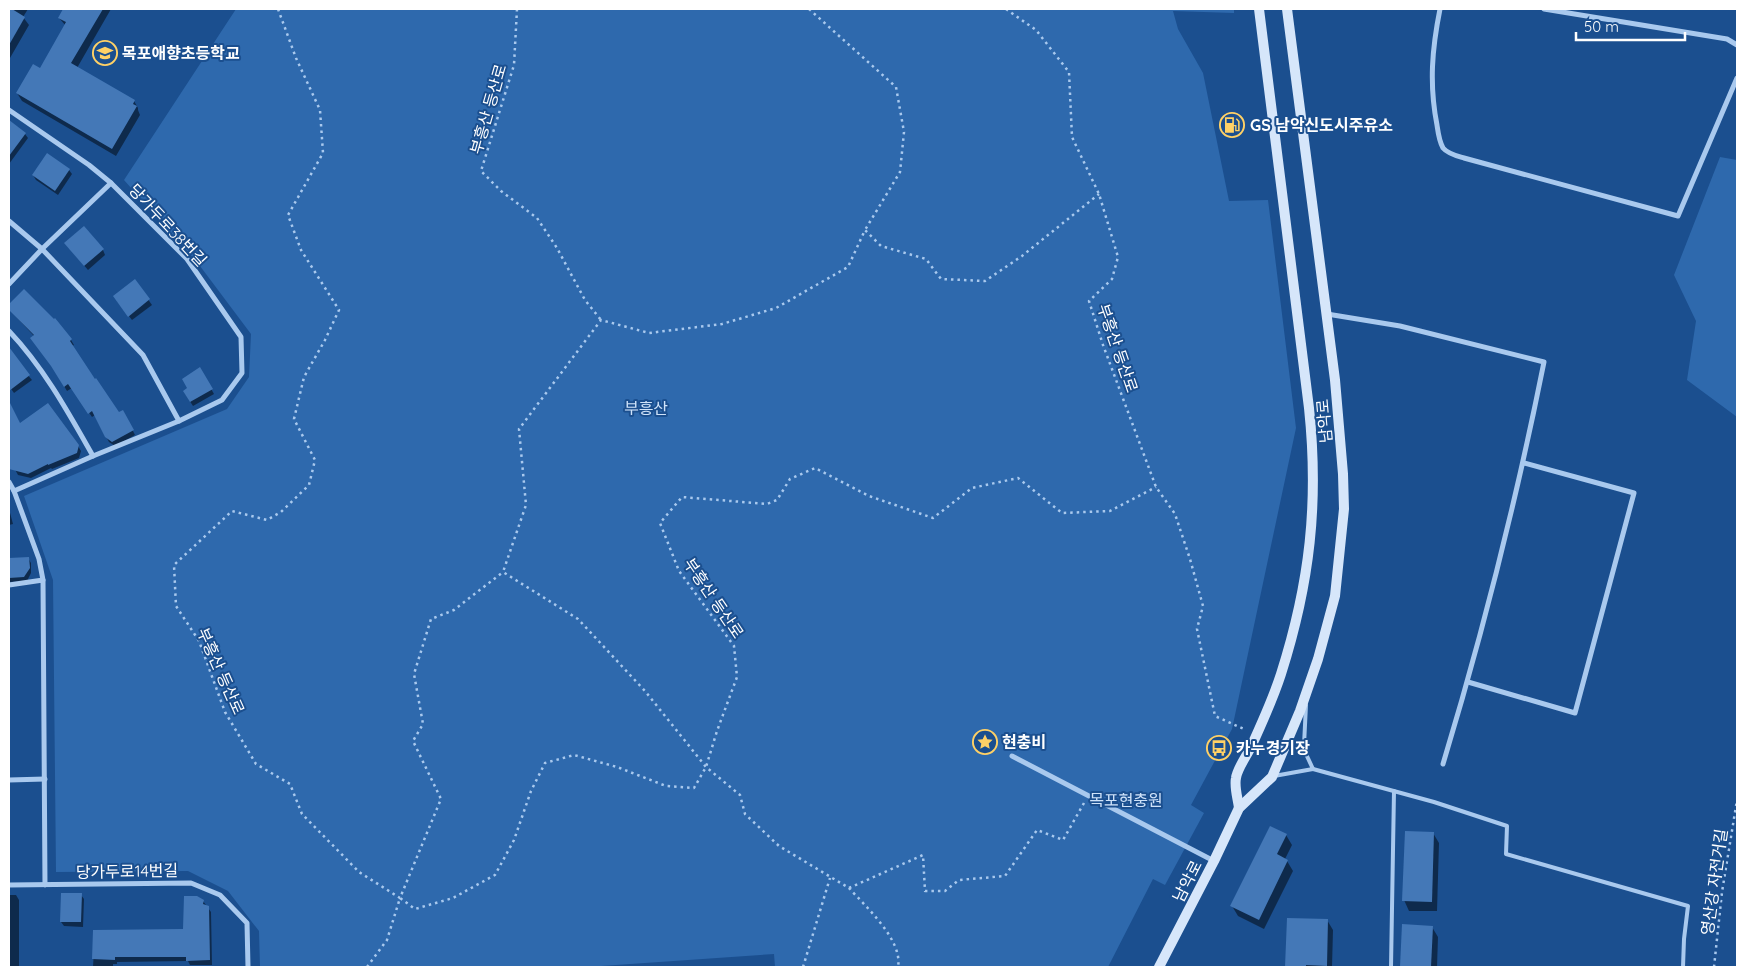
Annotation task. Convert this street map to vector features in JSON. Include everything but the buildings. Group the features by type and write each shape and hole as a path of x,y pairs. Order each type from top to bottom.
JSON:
{"street":[{"name":"남악로","path":"1239,808 1236,778 1269,708 1281,675 1300,608 1311,539 1313,474 1312,441 1305,373 1259,9"},
{"name":"남악로","path":"1159,967 1239,808 1272,777 1318,659 1335,596 1344,510 1341,442 1287,9"},
{"path":"1440,9 1431,68 1434,110 1440,140 1444,148 1451,154 1464,158 1678,216 1737,78"},
{"path":"1544,9 1727,39 1737,45"},
{"name":"당가두로38번길","path":"9,110 81,159 111,183 187,259 241,337 242,373 222,400 179,421 14,491"},
{"name":"당가두로38번길","path":"9,284 42,248 111,183"},
{"path":"9,221 42,248 143,355 179,421"},
{"path":"1326,314 1400,326 1544,362 1524,463 1468,682 1443,764"},
{"path":"9,331 32,357 56,390 93,456"},
{"path":"1468,682 1575,713 1634,493 1524,463"},
{"path":"9,482 39,559 43,580 45,884"},
{"path":"9,585 43,580"},
{"path":"1012,756 1214,861"},
{"path":"9,780 45,779"},
{"name":"당가두로14번길","path":"9,885 191,883 220,895 246,923 248,967"}],"lane":[{"path":"1306,692 1304,744 1306,754 1313,769"},
{"path":"1272,777 1313,769 1434,802 1507,826 1506,854 1688,906 1683,946 1683,967"},
{"path":"1391,967 1394,792"}],"path":[{"name":"부흥산 등산로","path":"278,9 296,58 320,110 323,153 288,215 301,250 339,310 304,377 294,418 315,460 309,485 280,512 267,520 232,511 174,565 176,606 199,641 225,712 256,764 290,784 302,814 359,872 414,909 453,898 496,875 514,840 531,791 545,763 574,755 616,767 666,786 694,788 706,767 737,677 734,646 679,571 660,523 682,496 766,504 777,500 790,479 815,468 869,496 933,518 972,488 1018,478 1062,513 1110,511 1156,487"},
{"name":"부흥산 등산로","path":"517,9 514,65 481,171 501,191 537,218 557,248 584,300 601,320"},
{"path":"367,967 387,940 400,898 441,799 413,741 423,724 414,674 431,619 454,610 503,572 526,505 519,429 601,320 649,332 722,324 776,308 848,267 865,230 900,172 904,132 896,86 809,9"},
{"name":"부흥산 등산로","path":"1006,9 1036,30 1069,72 1072,137 1099,194 1118,257 1112,279 1089,301 1103,345 1156,487 1175,514 1190,559 1203,606 1196,629 1215,716 1256,735"},
{"path":"865,230 881,246 926,259 941,279 984,282 1022,256 1099,194"},
{"path":"503,572 578,619 645,691 706,767 740,795 746,814 779,846 848,888 886,930 900,958 898,967"},
{"path":"848,888 923,855 925,891 945,891 959,880 1005,876 1037,830 1062,840 1088,795"},
{"name":"영산강 자전거길","path":"1714,967 1722,892 1737,800"},
{"path":"803,967 830,877"}],"green space":[{"name":"부흥산","path":"236,9 1234,9 1234,13 1173,11 1178,29 1203,73 1229,201 1268,200 1296,428 1232,729 1191,805 1204,813 1165,885 1153,879 1108,967 775,967 774,954 587,967 260,967 259,931 228,891 188,871 56,872 53,580 24,496 227,409 249,377 251,334 197,262 124,180"},
{"path":"1720,157 1737,160 1737,417 1687,380 1696,321 1674,275"}],"place":[{"name":"목포애향초등학교","path":"105,53"},
{"name":"GS 남악신도시주유소","path":"1232,125"},
{"name":"현충비","path":"985,742"},
{"name":"카누경기장","path":"1219,748"}],"park label":[{"name":"목포현충원","path":"1126,800"}]}
